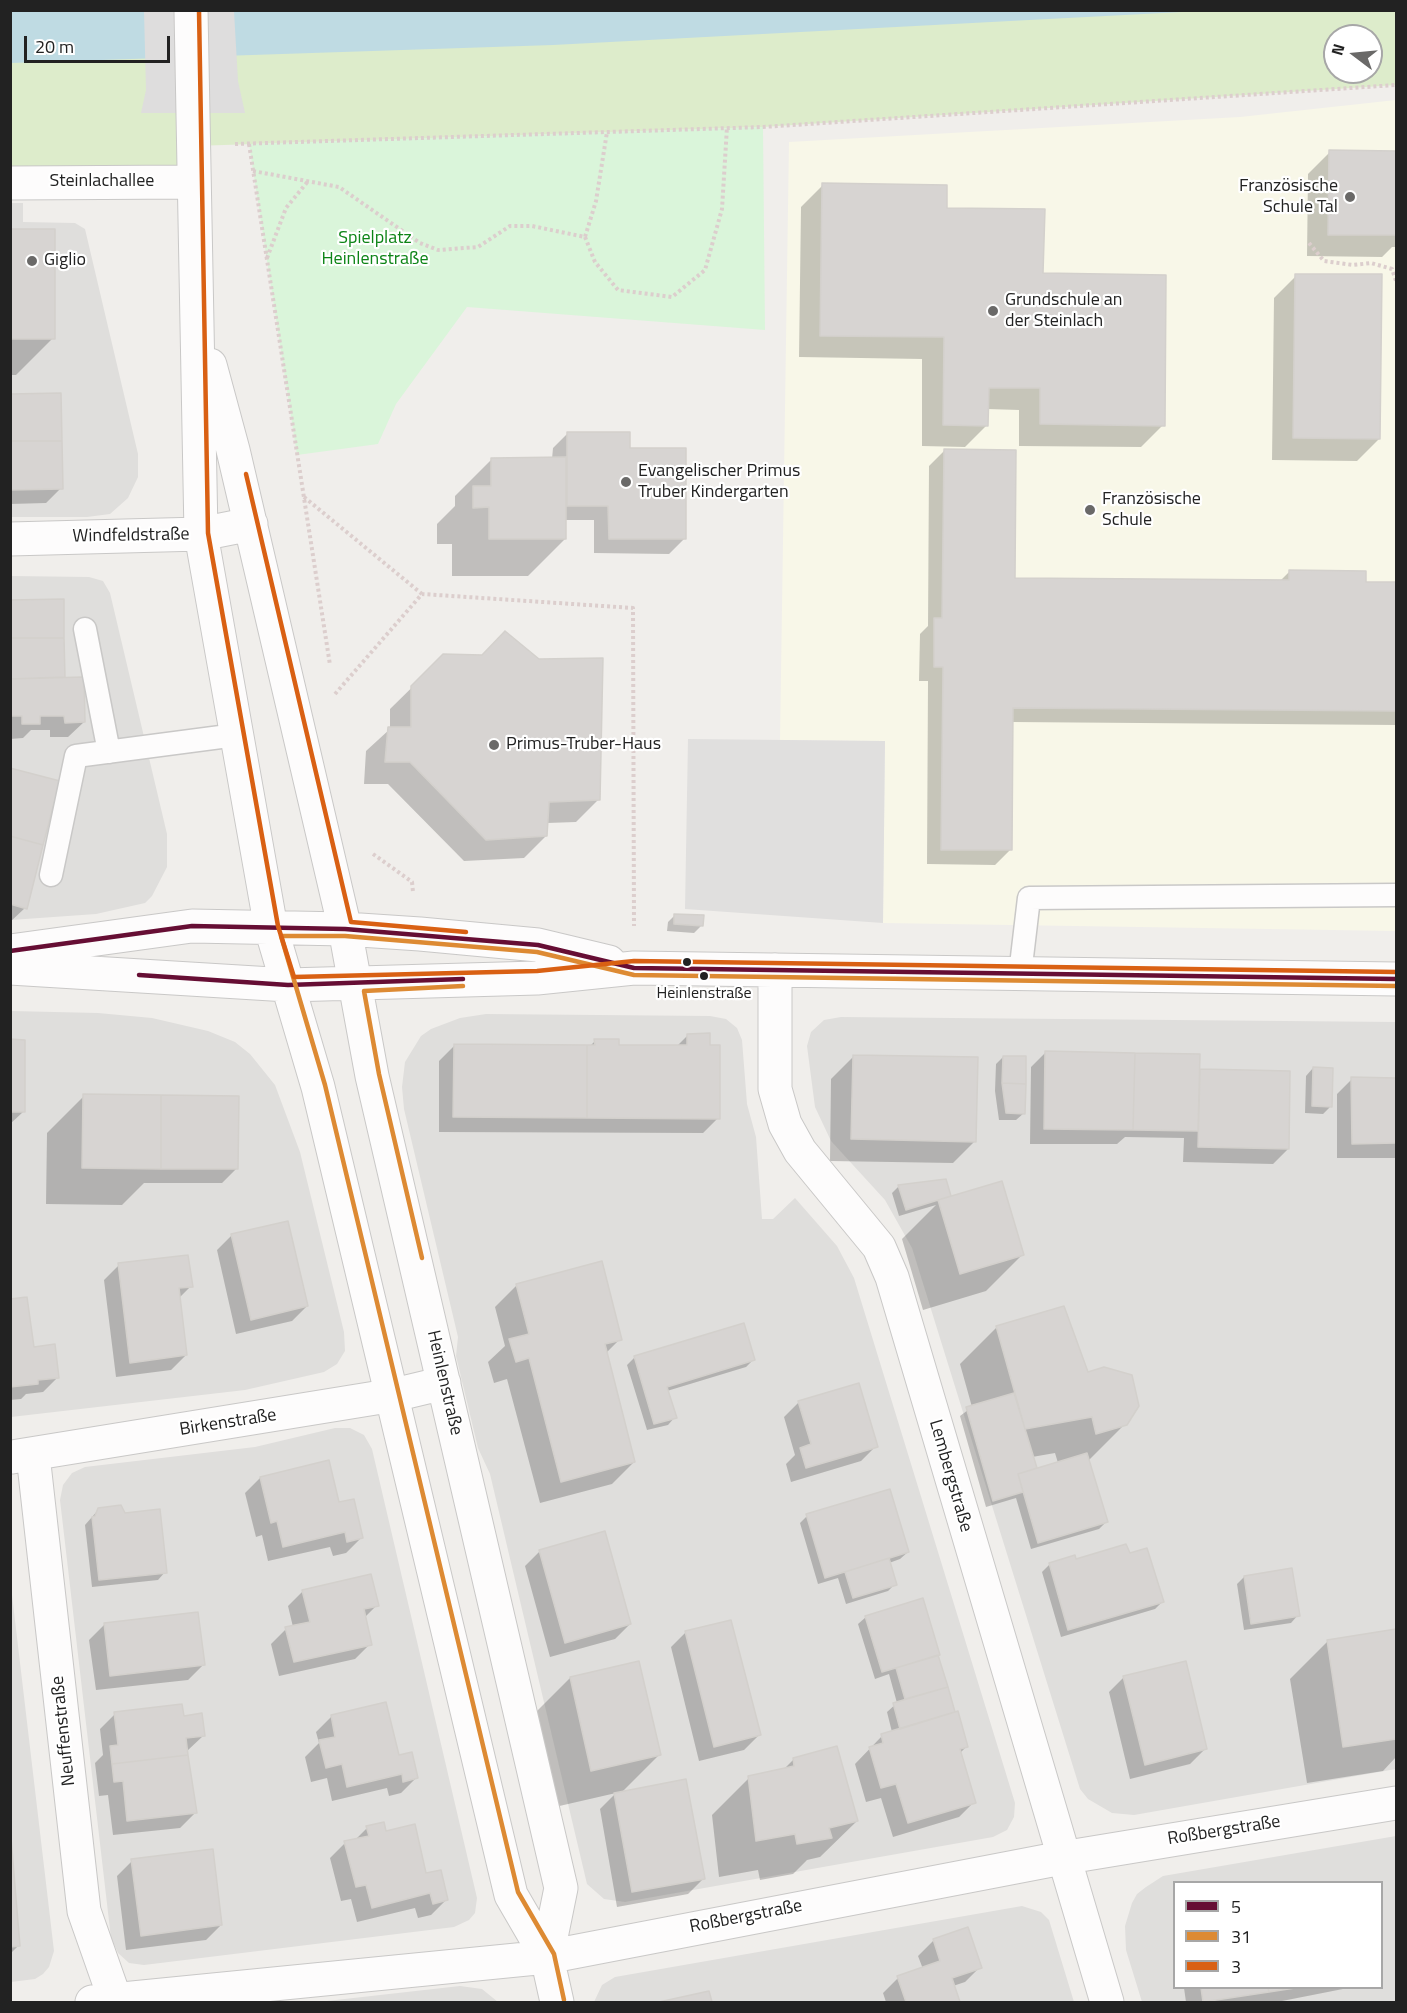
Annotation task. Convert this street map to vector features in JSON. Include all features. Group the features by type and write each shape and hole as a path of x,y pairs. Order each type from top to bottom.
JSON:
{"street":[{"name":"Heinlenstraße","path":"191,10 201,534 271,928 318,1087 394,1395 511,1895 547,1957 557,2002"},
{"name":"Steinlachallee","path":"10,183 194,182"},
{"name":"Heinlenstraße","path":"196,319 233,450 345,929 372,1076 561,1888 547,1957"},
{"name":"Windfeldstraße","path":"10,539 201,534 251,525"},
{"path":"10,951 192,926 345,929 538,945 634,968"},
{"path":"10,968 288,985 355,984 427,979 537,978 634,968 1396,979"},
{"name":"Lembergstraße","path":"775,970 776,1089 785,1124 800,1151 879,1247 892,1277 1062,1858 1107,2002"},
{"name":"Birkenstraße","path":"22,1456 394,1395 444,1383"},
{"name":"Neuffenstraße","path":"22,1456 84,1911 107,2001"},
{"name":"Roßbergstraße","path":"107,2001 547,1957 1062,1858 1396,1803"}],"lane":[{"path":"85,629 109,752"},
{"path":"51,875 76,756 236,735"},
{"path":"1020,974 1029,898 1396,895"}],"path":[{"path":"194,146 727,127 1396,85"},
{"path":"606,132 596,201 585,237 595,262 618,290 672,297 705,270 722,208 727,127"},
{"path":"249,144 331,671"},
{"path":"253,171 339,187 420,243 438,250 478,247 510,226 532,226 585,237"},
{"path":"267,258 286,208 309,180"},
{"path":"1309,243 1324,261 1353,265 1371,263 1392,269 1396,281"},
{"path":"304,497 422,594 633,608 634,968"},
{"path":"334,694 422,594"},
{"path":"333,683 336,706"},
{"path":"370,849 375,857 412,882 420,934"}],"shaded area":[{"name":"Französische Schule","path":"1396,100 1396,931 883,923 885,741 780,740 789,142 1240,117"},
{"path":"10,203 23,203 23,222 75,223 85,229 138,454 138,477 128,498 110,514 87,517 11,517"},
{"path":"11,576 89,577 103,581 110,593 167,834 167,867 152,896 145,903 96,914 11,920"},
{"path":"688,739 885,741 883,923 685,909"},
{"path":"11,1011 98,1013 152,1018 208,1031 235,1042 250,1054 275,1085 300,1152 344,1332 345,1351 337,1364 324,1372 245,1390 11,1417"},
{"path":"486,1014 710,1016 726,1019 737,1028 742,1040 747,1104 756,1137 762,1219 773,1219 795,1198 837,1246 854,1278 1015,1803 1014,1817 1007,1830 993,1837 625,1902 604,1899 587,1884 490,1474 478,1448 456,1356 458,1337 404,1109 402,1087 405,1062 421,1036 431,1029 460,1018"},
{"path":"841,1017 1396,1022 1396,1769 1134,1815 1112,1813 1088,1799 1080,1789 912,1248 885,1200 831,1141 815,1107 807,1046 811,1032 824,1020"},
{"path":"335,1428 350,1428 364,1435 372,1449 477,1898 475,1913 469,1920 454,1927 144,1965 129,1963 118,1953 111,1938 60,1500 63,1485 72,1473 85,1467 255,1447"},
{"path":"10,1578 54,1951 49,1967 43,1974 35,1979 11,1982"},
{"path":"1396,1836 1396,2002 1142,2002 1126,1950 1125,1926 1132,1903 1137,1894 1163,1876"},
{"path":"1022,1906 1041,1912 1049,1920 1074,2002 594,2002 602,1985 615,1977"},
{"path":"460,1986 482,1989 498,2002 318,2002"}],"green space":[{"path":"10,11 1396,11 1396,85 763,127 194,146 194,182 11,183"},
{"name":"Spielplatz Heinlenstraße","path":"763,127 765,330 467,307 396,404 378,444 297,455 249,144"}],"water":[{"path":"10,11 1201,11 553,45 11,63"}],"pier":[{"path":"144,11 234,11 238,81 245,113 141,113 146,90"}],"building":[{"path":"1329,150 1396,151 1396,235 1328,235"},
{"name":"Grundschule an der Steinlach","path":"822,183 947,185 947,208 1045,209 1043,273 1166,275 1165,426 1040,424 1040,388 989,388 988,426 943,425 944,337 820,336"},
{"path":"10,229 55,229 55,339 10,339"},
{"path":"1295,274 1382,274 1380,439 1293,438"},
{"path":"61,393 62,441 10,441 10,394"},
{"name":"Evangelischer Primus Truber Kindergarten","path":"567,432 630,432 630,448 686,448 686,539 609,539 608,506 567,506"},
{"path":"10,441 62,441 63,489 10,490"},
{"path":"944,449 1016,450 1015,578 1289,580 1289,570 1366,571 1366,582 1396,582 1396,711 1013,708 1012,850 941,850 943,667 934,667 934,618 942,618"},
{"path":"566,457 566,539 489,539 489,507 473,508 473,486 491,486 491,458"},
{"path":"64,599 64,638 10,638 10,600"},
{"name":"Primus-Truber-Haus","path":"505,631 539,659 603,658 600,800 549,802 547,836 486,840 410,762 385,762 388,727 411,727 411,686 443,654 482,655"},
{"path":"10,638 64,638 65,677 10,679"},
{"path":"84,677 85,722 65,723 64,716 40,716 40,724 22,724 22,716 10,716 10,679"},
{"path":"10,768 60,781 43,845 10,836"},
{"path":"10,836 43,845 27,909 10,904"},
{"path":"674,914 704,915 703,926 674,924"},
{"path":"710,1033 710,1045 720,1045 720,1119 587,1118 587,1045 595,1045 594,1039 619,1039 619,1045 687,1045 687,1034"},
{"path":"10,1039 25,1040 25,1112 10,1112"},
{"path":"454,1044 587,1045 587,1118 453,1117"},
{"path":"1045,1051 1135,1053 1133,1130 1044,1129"},
{"path":"1135,1053 1200,1054 1198,1131 1133,1130"},
{"path":"853,1055 978,1057 976,1142 851,1139"},
{"path":"1003,1056 1026,1056 1026,1084 1002,1083"},
{"path":"1313,1067 1333,1068 1332,1107 1312,1106"},
{"path":"1200,1069 1290,1071 1289,1149 1198,1147"},
{"path":"1351,1077 1396,1078 1396,1143 1352,1144"},
{"path":"1002,1083 1026,1084 1025,1114 1006,1113"},
{"path":"83,1094 161,1095 161,1169 82,1168"},
{"path":"161,1095 239,1096 238,1169 161,1169"},
{"path":"946,1179 951,1196 906,1210 898,1185"},
{"path":"1002,1181 1024,1255 960,1274 938,1200"},
{"path":"288,1221 308,1306 251,1320 231,1234"},
{"path":"188,1255 193,1287 179,1288 187,1355 130,1363 118,1263"},
{"path":"602,1261 622,1340 605,1344 635,1462 561,1482 529,1358 516,1362 509,1339 529,1334 516,1284"},
{"path":"27,1297 34,1347 55,1344 59,1378 38,1380 38,1384 10,1387 10,1299"},
{"path":"1064,1306 1088,1372 1104,1367 1132,1375 1139,1406 1127,1425 1096,1434 1092,1417 1025,1429 996,1326"},
{"path":"744,1323 755,1360 667,1387 677,1418 654,1424 634,1356"},
{"path":"859,1383 878,1447 806,1468 800,1448 811,1444 798,1401"},
{"path":"1014,1393 1037,1468 1018,1474 1023,1492 993,1501 966,1407"},
{"path":"1087,1453 1108,1522 1038,1543 1018,1474"},
{"path":"329,1460 339,1502 354,1499 363,1538 347,1542 345,1532 283,1547 277,1521 271,1523 260,1477"},
{"path":"890,1489 909,1552 825,1578 806,1514"},
{"path":"121,1505 125,1513 160,1509 167,1573 99,1580 92,1517 95,1516 98,1508"},
{"path":"605,1531 631,1624 565,1643 539,1550"},
{"path":"1126,1544 1130,1553 1147,1548 1164,1602 1068,1630 1049,1563 1075,1555 1076,1559"},
{"path":"889,1558 897,1585 853,1598 845,1572"},
{"path":"1292,1568 1300,1616 1251,1624 1244,1576"},
{"path":"371,1574 379,1606 364,1609 372,1645 294,1662 285,1627 310,1622 302,1590"},
{"path":"923,1598 940,1655 882,1672 865,1616"},
{"path":"198,1612 205,1665 110,1676 104,1623"},
{"path":"731,1620 761,1735 714,1747 685,1631"},
{"path":"1396,1629 1396,1739 1343,1747 1327,1640"},
{"path":"938,1655 948,1687 905,1699 896,1668"},
{"path":"639,1661 661,1755 591,1771 570,1677"},
{"path":"1186,1661 1207,1749 1145,1765 1123,1676"},
{"path":"948,1687 955,1712 900,1729 893,1703"},
{"path":"386,1702 399,1755 412,1752 418,1778 403,1782 402,1774 347,1787 342,1764 326,1768 319,1740 335,1737 331,1715"},
{"path":"182,1704 184,1716 202,1713 205,1736 186,1738 188,1755 112,1764 110,1746 118,1745 114,1712"},
{"path":"958,1711 968,1747 960,1749 976,1803 908,1823 896,1784 881,1788 869,1747 883,1743 881,1734"},
{"path":"837,1746 858,1821 829,1828 832,1838 797,1844 795,1834 756,1841 748,1776 794,1766 793,1758"},
{"path":"188,1755 197,1813 127,1821 123,1781 114,1782 112,1764"},
{"path":"686,1779 705,1879 632,1892 614,1793"},
{"path":"384,1822 386,1831 415,1824 426,1873 441,1870 448,1900 433,1904 430,1893 372,1908 366,1885 356,1887 344,1841 369,1836 366,1826"},
{"path":"10,1826 20,1946 10,1947"},
{"path":"213,1849 222,1925 141,1936 131,1859"},
{"path":"968,1927 982,1968 952,1978 960,2002 906,2002 897,1976 940,1961 933,1939"},
{"path":"1201,1989 1268,1989 1269,1992 1203,2002"},
{"path":"1268,1989 1288,1989 1269,1992"},
{"path":"709,1991 712,2002 659,2002"}],"transit line":[{"name":"3","path":"199,10 208,533 278,926 294,977 537,971 634,961 1396,972"},
{"name":"3","path":"246,474 351,922 466,932"},
{"name":"5","path":"10,951 192,926 345,929 538,945 634,968 1396,979"},
{"name":"31","path":"564,2000 554,1954 518,1892 325,1085 281,936 345,936 537,952 634,975 1396,986"},
{"name":"5","path":"139,975 288,985 463,979"},
{"name":"31","path":"422,1258 379,1074 364,991 463,986"}],"place":[{"name":"Französische Schule Tal","path":"1350,197"},
{"name":"Giglio","path":"32,261"},
{"name":"Grundschule an der Steinlach","path":"993,311"},
{"name":"Evangelischer Primus Truber Kindergarten","path":"626,482"},
{"name":"Französische Schule","path":"1090,510"},
{"name":"Primus-Truber-Haus","path":"494,745"},
{"name":"Heinlenstraße","path":"704,976"}]}
